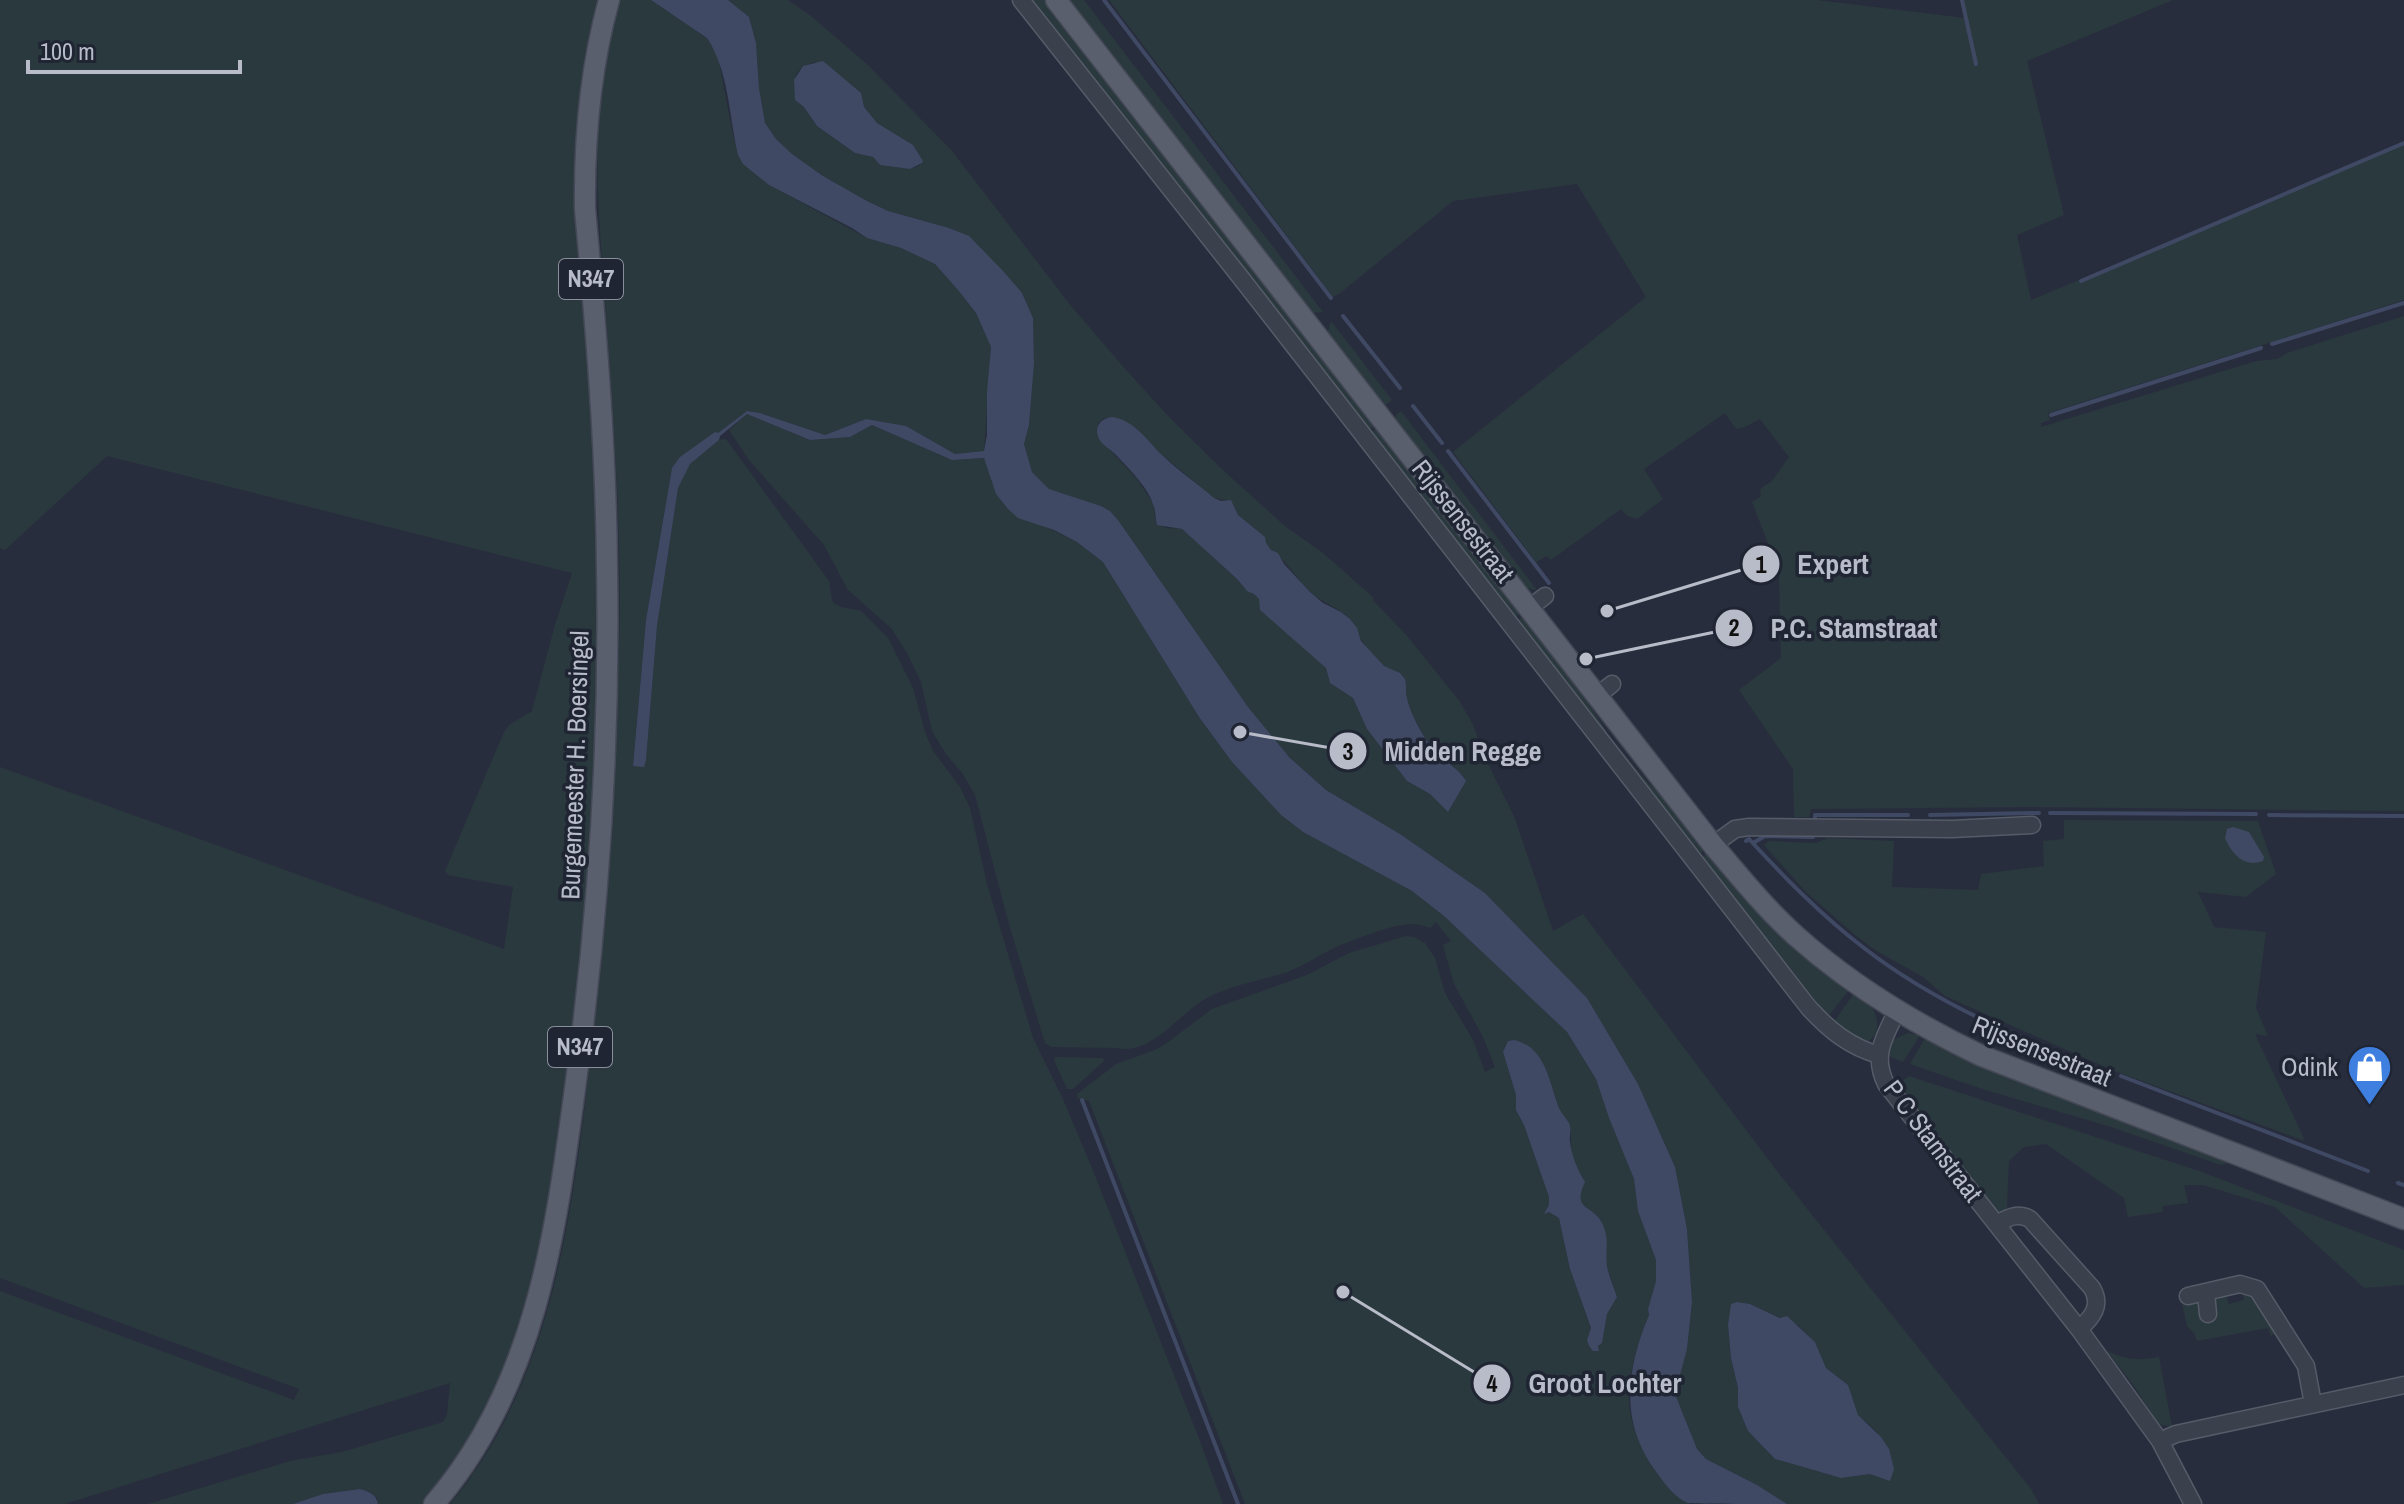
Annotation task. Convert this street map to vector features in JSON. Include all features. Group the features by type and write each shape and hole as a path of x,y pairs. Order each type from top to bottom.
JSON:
{"main road":[{"name":"Burgemeester H. Boersingel","path":"434,1504 493,1415 531,1325 556,1216 586,1006 601,838 608,581 603,441 584,173 590,82 609,0"},
{"name":"Rijssensestraat","path":"1056,0 1528,609 1604,690 1713,845 1762,903 1796,936 1856,985 1948,1040 2014,1070 2404,1219"}],"street":[{"name":"Rijssensestraat","path":"1021,0 1809,1008 1846,1043 1879,1055"},
{"path":"1528,609 1545,596"},
{"path":"1713,845 1735,829 1749,827 1952,829 2032,825"},
{"name":"P C Stamstraat","path":"1897,1011 1881,1043 1879,1055 1881,1073 1890,1090 2079,1329 2160,1441 2193,1504"},
{"name":"P C Stamstraat","path":"1996,1224 2015,1215 2030,1219 2092,1288 2097,1299 2096,1309 2079,1329"},
{"path":"2188,1296 2244,1284 2260,1292 2306,1366 2313,1404"},
{"path":"2206,1293 2208,1314"},
{"path":"2160,1441 2176,1434 2404,1385"}],"shaded area":[{"path":"0,0 598,0 582,72 576,147 576,196 597,492 599,628 591,833 572,1037 556,1161 532,1283 490,1399 460,1453 423,1504 378,1504 377,1498 370,1492 360,1489 323,1494 293,1504 148,1504 290,1461 342,1452 443,1422 447,1415 450,1383 65,1504 0,1504 0,1291 294,1400 299,1389 0,1278 0,767 504,949 513,887 448,875 445,871 504,732 509,725 532,711 572,573 107,456 5,550 0,548"},
{"path":"620,0 651,0 707,38 718,57 733,135 744,164 769,185 867,238 901,248 935,264 976,313 991,347 984,451 955,454 906,426 866,419 825,435 747,411 672,468 646,620 633,765 646,760 657,626 678,488 690,464 719,440 726,439 829,581 835,604 861,611 888,638 913,688 933,751 960,787 970,808 987,884 1033,1038 1092,1168 1223,1504 450,1504 485,1455 513,1403 536,1348 566,1231 594,1032 613,831 611,761 620,602 616,468 599,224 598,148 603,73"},
{"path":"728,0 788,0 867,64 952,151 1071,306 1170,418 1286,527 1323,553 1374,598 1408,637 1460,702 1473,725 1486,760 1514,816 1553,931 1583,914 1777,1171 2031,1489 2039,1504 1787,1504 1706,1459 1697,1449 1675,1394 1687,1349 1692,1302 1687,1229 1675,1167 1638,1084 1587,998 1485,893 1400,834 1326,790 1285,753 1248,707 1110,511 1049,489 1032,472 1024,444 1029,425 1034,358 1033,318 1022,293 968,236 888,211 867,201 823,176 776,139 765,123 756,43 749,17","holes":["815,62 877,123 913,145 923,161 919,166 910,169 880,165 873,157 855,153 817,126 795,100 798,72","1112,417 1135,427 1160,453 1214,498 1231,501 1238,515 1309,591 1346,616 1376,658 1403,676 1415,720 1438,754 1466,781 1448,812 1430,794 1407,781 1367,729 1353,698 1330,683 1326,668 1254,594 1182,529 1166,528 1156,523 1153,503 1137,479 1097,436 1098,423","1737,1302 1750,1304 1798,1325 1815,1342 1826,1368 1848,1385 1858,1415 1875,1430 1889,1449 1870,1474 1841,1478 1775,1459 1748,1431 1738,1407 1728,1325"]},
{"path":"1027,0 1046,0 1376,425 1368,431"},
{"path":"1065,0 1084,0 1323,312 1306,310"},
{"path":"1109,0 1817,0 1965,18 1964,0 2173,0 2027,61 2064,215 2017,235 2031,300 2404,145 2404,300 2048,413 2050,420 2041,423 2041,427 2256,361 2277,359 2287,353 2404,316 2404,811 2028,807 1811,809 1809,817 1794,817 1793,769 1739,690 1781,658 1779,572 1752,502 1761,496 1760,489 1772,481 1789,457 1760,419 1736,429 1725,413 1644,469 1663,499 1637,519 1627,516 1621,509 1551,560 1547,556 1536,562 1453,452 1646,297 1577,184 1453,201 1333,297"},
{"path":"1331,321 1392,400 1387,404 1379,402 1326,337"},
{"path":"1401,411 1537,590 1526,588 1395,425 1396,415"},
{"path":"747,414 810,440 850,437 872,425 952,460 984,458 996,494 1008,509 1077,542 1103,562 1199,717 1232,762 1281,815 1303,832 1412,891 1444,916 1567,1032 1596,1079 1634,1179 1638,1211 1656,1260 1656,1281 1649,1315 1631,1373 1629,1394 1633,1425 1656,1471 1691,1504 1245,1504 1089,1101 1078,1098 1077,1094 1116,1064 1167,1043 1212,1009 1307,975 1349,953 1406,936 1425,943 1435,958 1445,993 1473,1040 1485,1072 1495,1067 1483,1037 1454,984 1443,945 1451,941 1436,922 1430,928 1412,924 1393,927 1338,946 1287,972 1215,994 1141,1046 1129,1049 1052,1047 1045,1043 1010,928 975,795 932,731 921,682 908,655 892,629 848,590 824,545 749,460 729,430","holes":["1508,1041 1524,1044 1544,1065 1559,1108 1570,1128 1573,1159 1584,1182 1580,1198 1585,1207 1598,1217 1605,1231 1606,1259 1617,1297 1607,1314 1599,1350 1589,1346 1587,1340 1591,1329 1570,1269 1559,1218 1549,1212 1549,1197 1516,1110 1516,1095 1503,1052"]},
{"path":"1378,427 1521,612 1516,616 1488,580 1484,581 1477,573 1480,570 1471,559 1466,559 1370,434"},
{"path":"1524,616 1575,683 1618,751 1620,749 1647,782 1666,798 1707,848 1701,853 1665,808 1658,805 1516,622"},
{"path":"2064,820 2258,821 2276,874 2246,897 2198,892 2214,927 2266,932 2256,1008 2268,1036 2255,1034 2305,1141 2112,1070 1945,996 1923,977 1855,935 1806,892 1764,845 1769,841 1816,843 1828,838 1894,841 1892,887 1978,890 1981,874 2044,866 2043,841 2064,839"},
{"path":"1709,851 1849,990 1830,1014 1825,1013 1786,963 1780,965 1701,861"},
{"path":"1854,993 1870,1005 1877,1022 1876,1033 1863,1043 1834,1022"},
{"path":"1908,1033 1920,1035 1903,1062 1888,1056 1893,1040"},
{"path":"1925,1038 1996,1073 2231,1162 2221,1165 1910,1064"},
{"path":"1056,1057 1105,1060 1073,1089 1067,1089 1054,1060"},
{"path":"1909,1076 2202,1172 2404,1250 2404,1285 2364,1288 2275,1207 2203,1185 2184,1185 2188,1203 2162,1206 2163,1212 2128,1217 2124,1198 2046,1144 2024,1147 2009,1161 2007,1208 1998,1213 1900,1098 1902,1081"},
{"path":"2242,1290 2248,1290 2279,1332 2271,1336 2268,1328 2197,1341 2187,1326 2182,1303 2205,1304 2225,1294 2229,1304 2244,1300"},
{"path":"2106,1350 2132,1359 2159,1357 2172,1427 2158,1424"}],"water":[{"path":"651,0 728,0 749,17 756,43 765,123 776,139 823,176 867,201 888,211 969,236 1003,271 1022,293 1033,318 1034,363 1029,425 1024,444 1032,472 1049,489 1110,511 1248,707 1289,757 1326,790 1400,834 1485,893 1587,998 1638,1084 1675,1167 1687,1229 1692,1302 1687,1349 1675,1394 1697,1449 1706,1459 1787,1504 1688,1503 1671,1490 1657,1473 1636,1435 1630,1396 1631,1376 1649,1315 1656,1281 1656,1260 1638,1211 1634,1179 1596,1079 1567,1032 1444,916 1412,891 1303,832 1281,815 1232,762 1199,717 1103,562 1077,542 1054,530 1018,518 996,494 984,458 952,460 872,425 850,437 810,440 747,414 720,436 690,464 678,488 657,626 646,760 644,767 633,766 646,620 672,468 680,457 747,411 825,435 866,419 906,426 955,454 984,451 991,347 976,313 935,264 901,248 867,238 769,185 743,164 738,155 720,65 707,38"},
{"path":"823,61 861,93 864,107 877,123 913,145 922,163 910,169 880,165 873,157 855,153 817,126 795,100 794,80 803,66"},
{"path":"1112,417 1133,426 1167,460 1214,498 1231,500 1238,515 1265,537 1271,550 1278,553 1310,592 1350,619 1361,641 1384,666 1400,673 1405,679 1412,713 1424,735 1438,754 1466,781 1448,812 1430,794 1407,781 1367,729 1353,698 1330,683 1326,668 1260,610 1259,599 1254,594 1247,591 1182,529 1157,525 1152,500 1144,486 1099,439 1099,424"},
{"path":"2233,827 2249,832 2264,857 2263,861 2250,863 2235,854 2225,838 2227,829"},
{"path":"1514,1040 1533,1050 1545,1067 1559,1108 1570,1126 1572,1153 1585,1182 1581,1191 1582,1203 1598,1217 1604,1228 1607,1266 1617,1297 1607,1314 1599,1351 1593,1351 1587,1340 1591,1328 1570,1269 1559,1218 1549,1212 1544,1214 1549,1197 1516,1110 1516,1095 1503,1052 1508,1041"},
{"path":"1731,1304 1750,1304 1780,1318 1787,1316 1815,1342 1826,1368 1848,1385 1858,1415 1889,1449 1894,1469 1890,1481 1870,1474 1841,1478 1775,1459 1748,1431 1738,1407 1728,1325"},
{"path":"360,1489 372,1494 378,1504 293,1504 323,1494"}],"waterway":[{"path":"1104,0 1331,298"},
{"path":"1962,0 1976,64"},
{"path":"2081,281 2404,143"},
{"path":"2272,344 2404,303"},
{"path":"1343,316 1400,388"},
{"path":"2051,415 2261,348"},
{"path":"1413,406 1442,443"},
{"path":"1448,451 1549,583"},
{"path":"1930,815 2039,813"},
{"path":"2050,813 2256,814"},
{"path":"1815,818 1815,815 1908,815"},
{"path":"2269,815 2404,816"},
{"path":"1753,843 1765,836 1813,837 1814,834"},
{"path":"1746,841 1749,839 1833,923 1892,968 1981,1019 2108,1072"},
{"path":"2121,1076 2368,1171"},
{"path":"1082,1100 1238,1504"},
{"path":"2398,1183 2404,1185"}],"place":[{"name":"Expert","path":"1607,611"},
{"name":"P.C. Stamstraat","path":"1586,659"},
{"name":"Midden Regge","path":"1240,732"},
{"name":"Odink","path":"2369,1106"},
{"name":"Groot Lochter","path":"1343,1292"}]}
